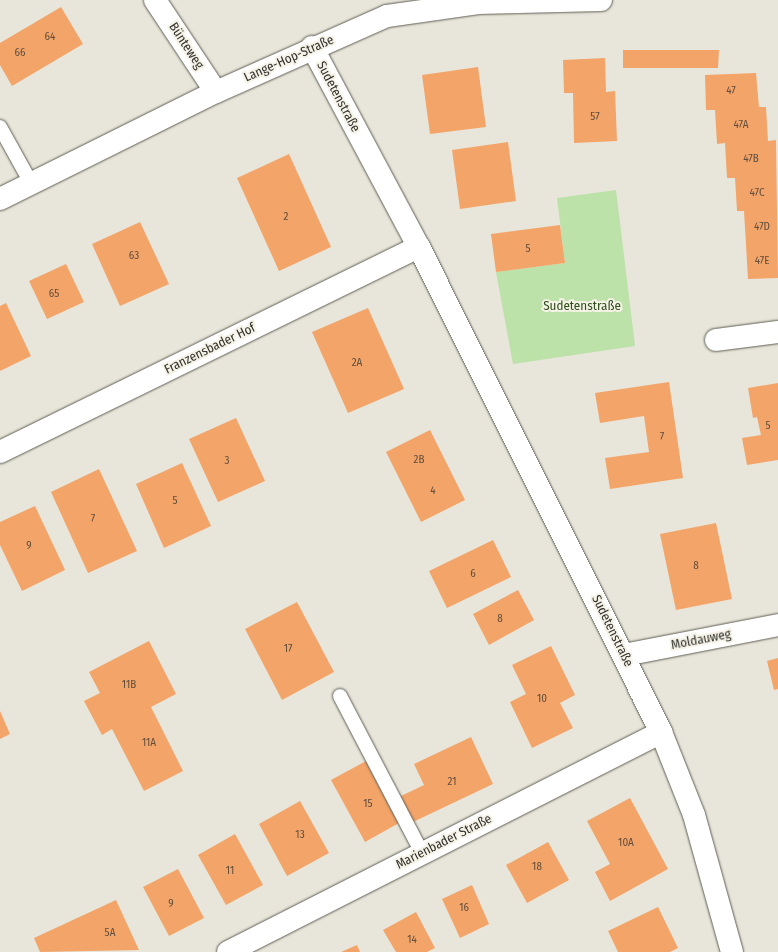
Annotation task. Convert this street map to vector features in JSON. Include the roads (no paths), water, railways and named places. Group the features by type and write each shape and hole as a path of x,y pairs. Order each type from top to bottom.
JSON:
{"street":[{"name":"Bünteweg","path":"155,0 216,92"},
{"name":"Lange-Hop-Straße","path":"0,199 216,92 312,47 387,16 478,3 601,0"},
{"name":"Sudetenstraße","path":"312,47 419,247 624,655 660,732 694,816 732,952"},
{"name":"Franzensbader Hof","path":"0,452 419,247"},
{"path":"716,340 778,332"},
{"name":"Moldauweg","path":"624,655 778,624"},
{"name":"Marienbader Straße","path":"228,952 660,732"}],"lane":[{"path":"0,127 31,183"},
{"path":"340,696 422,854"}]}
